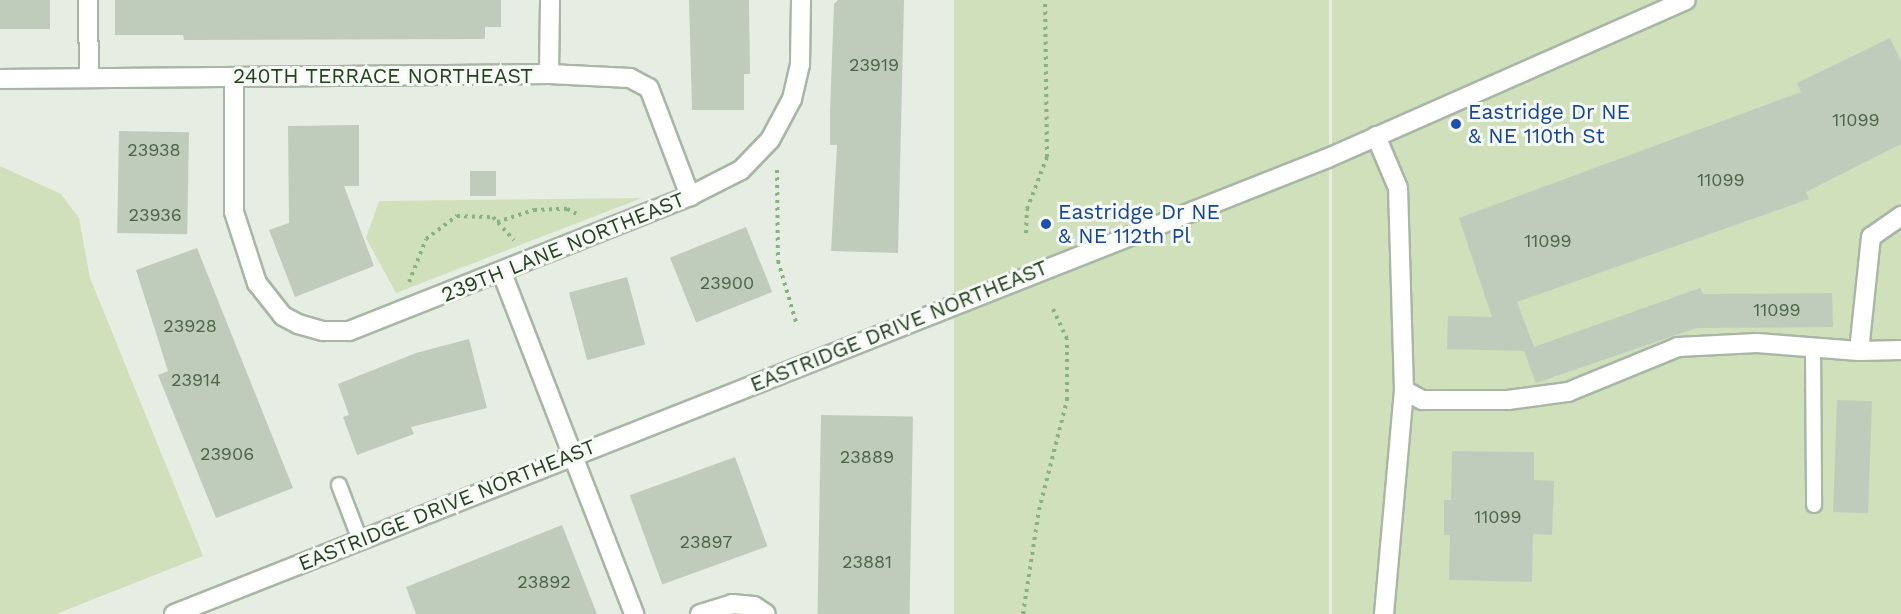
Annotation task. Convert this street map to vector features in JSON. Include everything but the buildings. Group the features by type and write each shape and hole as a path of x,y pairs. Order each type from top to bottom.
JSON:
{"street":[{"path":"88,0 89,78"},
{"path":"549,74 550,0"},
{"name":"239TH LANE NORTHEAST","path":"234,77 234,212 244,252 270,301 297,324 323,331 349,331 502,273 690,196 741,170 756,157 784,120 800,64 801,0"},
{"name":"EASTRIDGE DRIVE NORTHEAST","path":"174,614 198,610 360,540 1376,136 1686,0"},
{"name":"240TH TERRACE NORTHEAST","path":"0,79 549,74 630,78 649,88 690,196"},
{"path":"1376,136 1398,188 1404,390 1384,614"},
{"path":"1859,351 1871,237 1901,216"},
{"path":"502,273 574,454 634,614"},
{"path":"1404,390 1422,400 1508,400 1568,392 1678,347 1757,343 1859,351 1901,350"},
{"path":"700,614 732,604 754,606 766,614"}],"lane":[{"path":"1813,347 1814,505"},
{"path":"339,485 360,540"}],"path":[{"path":"1026,232 1027,209 1047,157 1045,0"},
{"path":"777,163 778,261 796,322"},
{"path":"497,222 534,210 567,210 584,220"},
{"path":"407,289 417,253 443,223 471,214 497,222 520,245"},
{"path":"1023,614 1039,510 1067,400 1067,339 1053,309"}],"green space":[{"path":"954,0 1329,0 1329,614 954,614"},
{"path":"1332,0 1901,0 1901,614 1332,614"},
{"path":"0,166 61,194 79,218 90,278 203,556 56,614 0,614"},
{"path":"642,198 396,293 366,238 379,201"}],"place":[{"name":"Eastridge Dr NE & NE 110th St","path":"1456,124"},
{"name":"Eastridge Dr NE & NE 112th Pl","path":"1046,224"}]}
